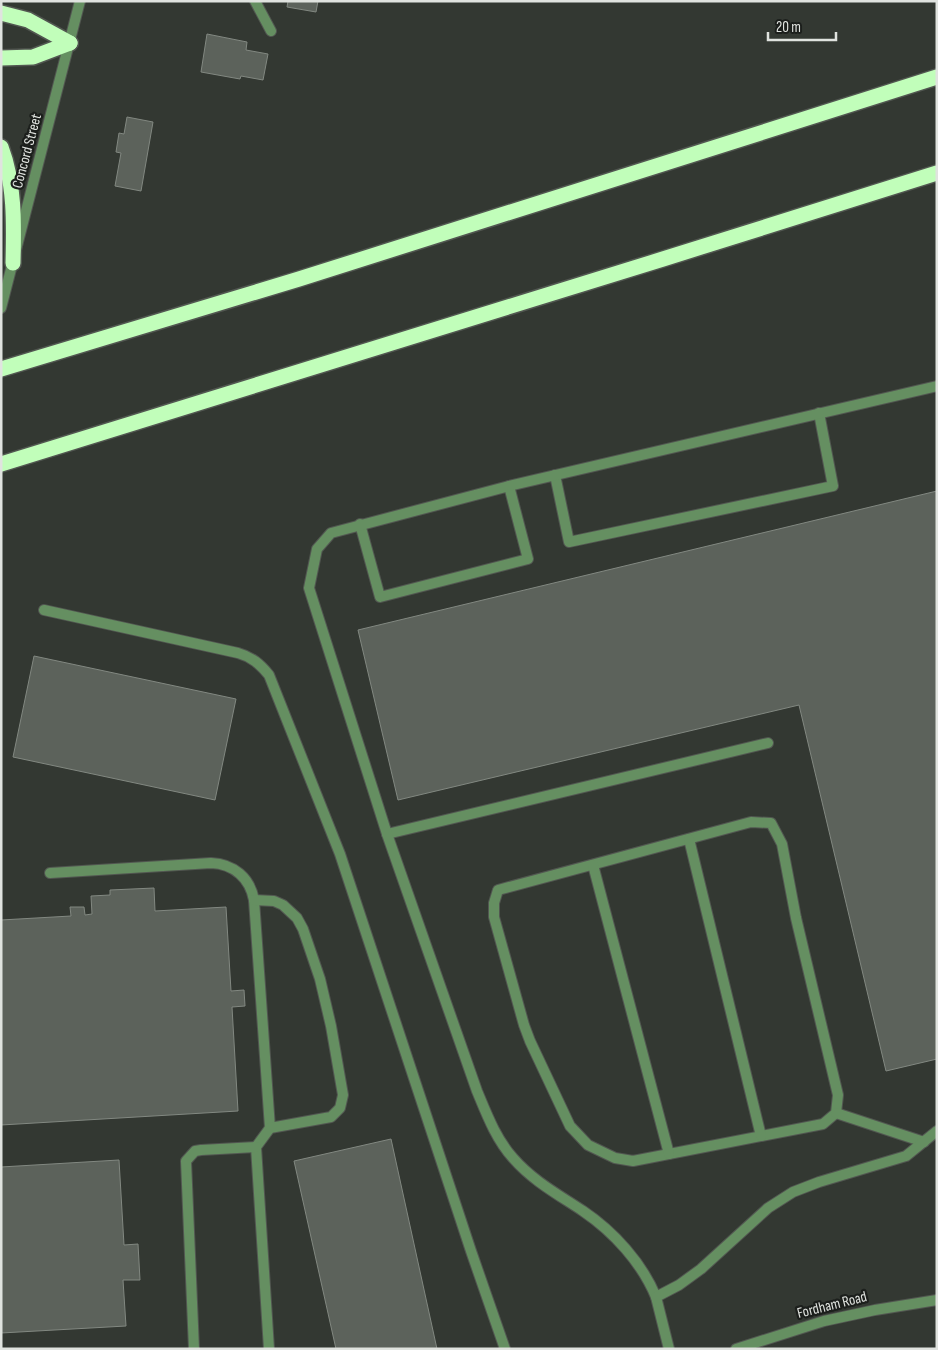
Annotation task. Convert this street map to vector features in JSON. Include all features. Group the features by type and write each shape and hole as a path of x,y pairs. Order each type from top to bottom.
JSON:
{"highway":[{"path":"1,13 32,22 70,43"},
{"path":"1,58 33,57 70,43"},
{"path":"1,369 299,279 937,77"},
{"path":"1,147 12,187 14,224 13,263"},
{"path":"1,465 39,451 937,173"},
{"path":"1,362 63,350"}],"street":[{"name":"Concord Street","path":"1,308 80,1"},
{"path":"255,1 272,31"},
{"path":"669,1349 656,1297 648,1278 635,1260 603,1226 537,1180 512,1158 498,1136 477,1092 387,834 309,588 317,549 331,532 360,524 509,486 937,386"},
{"path":"555,475 569,542 833,486 819,413"},
{"path":"360,524 380,597 528,559 509,486"},
{"path":"44,610 238,653 252,659 269,675 340,854 505,1349"},
{"path":"387,834 768,742"},
{"path":"751,822 771,823 782,844 796,918 838,1095 836,1113 823,1124 633,1161 615,1158 588,1145 570,1126 524,1025 494,917 494,904 498,890 593,865 751,822"},
{"path":"689,839 761,1136"},
{"path":"50,873 219,864 234,869 246,879 250,886 254,900 270,1128 256,1146 269,1349"},
{"path":"593,865 668,1154"},
{"path":"254,900 274,901 283,905 297,918 302,929 322,988 331,1026 343,1099 340,1108 331,1117 270,1128"},
{"path":"836,1113 924,1142"},
{"path":"656,1297 689,1278 768,1208 781,1199 819,1182 900,1159 937,1132"},
{"path":"194,1349 186,1161 195,1151 256,1146"},
{"name":"Fordham Road","path":"736,1349 800,1328 847,1316 937,1300"}],"building":[{"path":"288,1 318,1 316,12 287,7"},
{"path":"207,34 247,42 246,50 268,54 263,80 241,76 240,79 201,72"},
{"path":"127,117 153,122 141,191 115,186 121,153 116,152 119,133 124,134"},
{"path":"937,491 937,1059 886,1071 799,705 398,800 358,630"},
{"path":"34,656 236,699 215,800 13,757"},
{"path":"154,888 155,911 226,907 231,991 244,990 245,1006 232,1007 238,1111 1,1125 1,920 71,916 70,907 84,907 85,915 92,914 91,896 110,895 110,890"},
{"path":"391,1139 437,1349 336,1349 294,1161"},
{"path":"119,1160 124,1245 138,1244 140,1280 123,1280 126,1326 1,1333 1,1167"}]}
